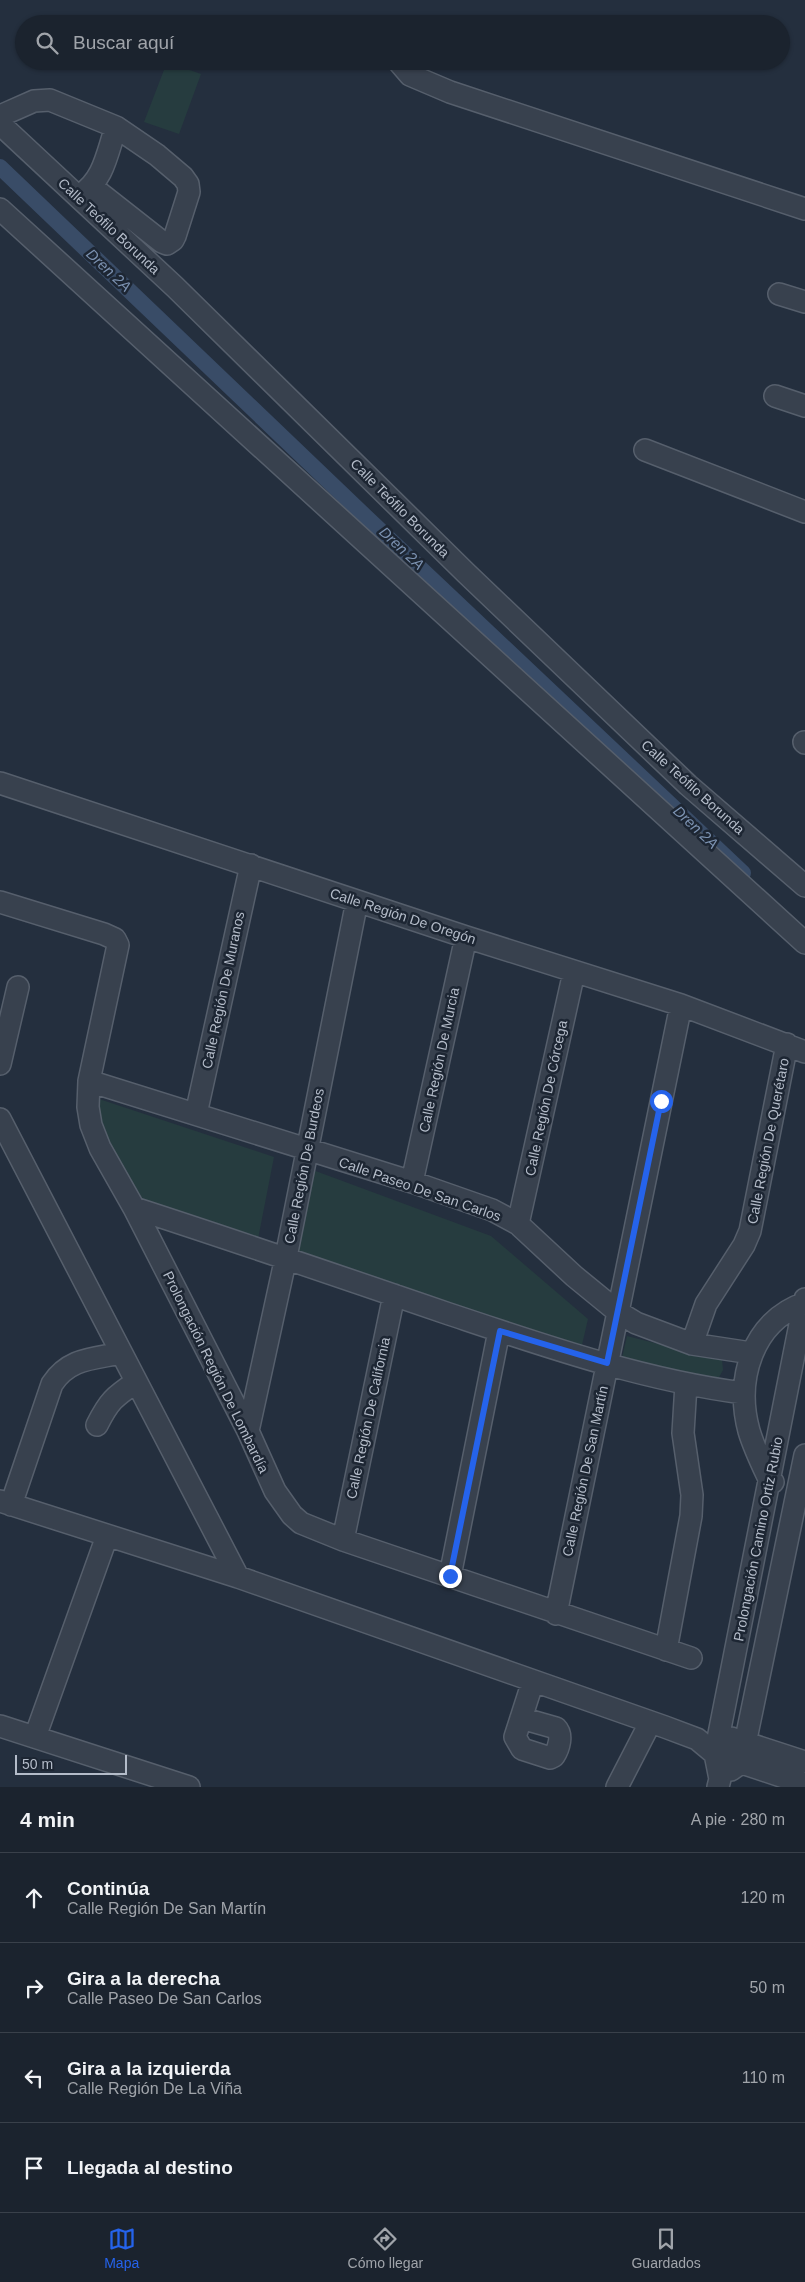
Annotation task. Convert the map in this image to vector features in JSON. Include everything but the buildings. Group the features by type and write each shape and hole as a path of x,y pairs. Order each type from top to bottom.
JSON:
{"street":[{"path":"406,70 410,75 450,92 805,209"},
{"path":"0,116 43,99 116,127 157,155 183,177 188,184 189,192 173,240 167,244 84,192 103,166 116,127"},
{"name":"Calle Teófilo Borunda","path":"0,124 84,192 175,287 569,672 688,784 805,886"},
{"path":"0,210 805,943"},
{"path":"779,294 805,302"},
{"path":"775,396 805,406"},
{"path":"645,450 805,512"},
{"name":"Calle Región De Oregón","path":"0,783 466,937 681,1005 796,1048"},
{"name":"Calle Región De Muranos","path":"196,1114 250,865"},
{"name":"Calle Región De Burdeos","path":"248,1432 308,1150 357,901"},
{"name":"Prolongación Región De Lombardía","path":"0,902 115,939 118,945 89,1081 88,1107 91,1125 100,1148 134,1208 248,1432 275,1491 292,1515 302,1523 343,1540 556,1614 691,1658"},
{"name":"Calle Región De Murcia","path":"412,1182 466,937"},
{"name":"Calle Región De Córcega","path":"518,1224 574,972"},
{"path":"0,1064 18,987"},
{"name":"Calle Región De San Martín","path":"556,1614 681,1005"},
{"name":"Calle Región De Querétaro","path":"692,1344 706,1304 744,1245 750,1230 796,1048"},
{"name":"Calle Paseo De San Carlos","path":"89,1081 412,1182 492,1210 518,1224 574,1276 618,1312 643,1326 692,1344 751,1353"},
{"path":"0,1119 238,1577"},
{"path":"134,1208 286,1257 500,1331 686,1384 744,1393"},
{"name":"Calle Región De California","path":"343,1540 394,1295"},
{"path":"801,1494 770,1480 749,1431 744,1393 751,1353 764,1332 774,1320 805,1302"},
{"name":"Prolongación Camino Ortiz Rubio","path":"719,1783 715,1754 805,1302"},
{"path":"450,1576 500,1331"},
{"path":"122,1353 72,1363 60,1372 52,1384 6,1503 238,1577 650,1723 698,1738 715,1754 743,1753 805,1762"},
{"path":"97,1426 107,1405 114,1397 136,1382"},
{"path":"666,1650 691,1516 692,1495 683,1433 686,1384"},
{"path":"776,1450 805,1456"},
{"name":"Prolongación Camino Ortiz Rubio","path":"719,1783 743,1753 801,1494 805,1456"},
{"path":"35,1737 107,1536"},
{"path":"521,1718 533,1681"},
{"path":"617,1787 650,1723"},
{"path":"0,1726 189,1787"},
{"path":"698,1738 720,1734 743,1753 805,1784"}],"green space":[{"path":"164,70 190,70 201,74 179,134 144,122"},
{"path":"87,1095 274,1157 258,1239 125,1195"},
{"path":"294,1163 491,1236 588,1319 581,1349 279,1247"},
{"path":"627,1336 722,1360 723,1370 718,1379 622,1358"}],"waterway":[{"name":"Dren 2A","path":"0,167 365,516 743,873"}],"route":[{"path":"450,1576 500,1331 607,1363 661,1101"}]}
